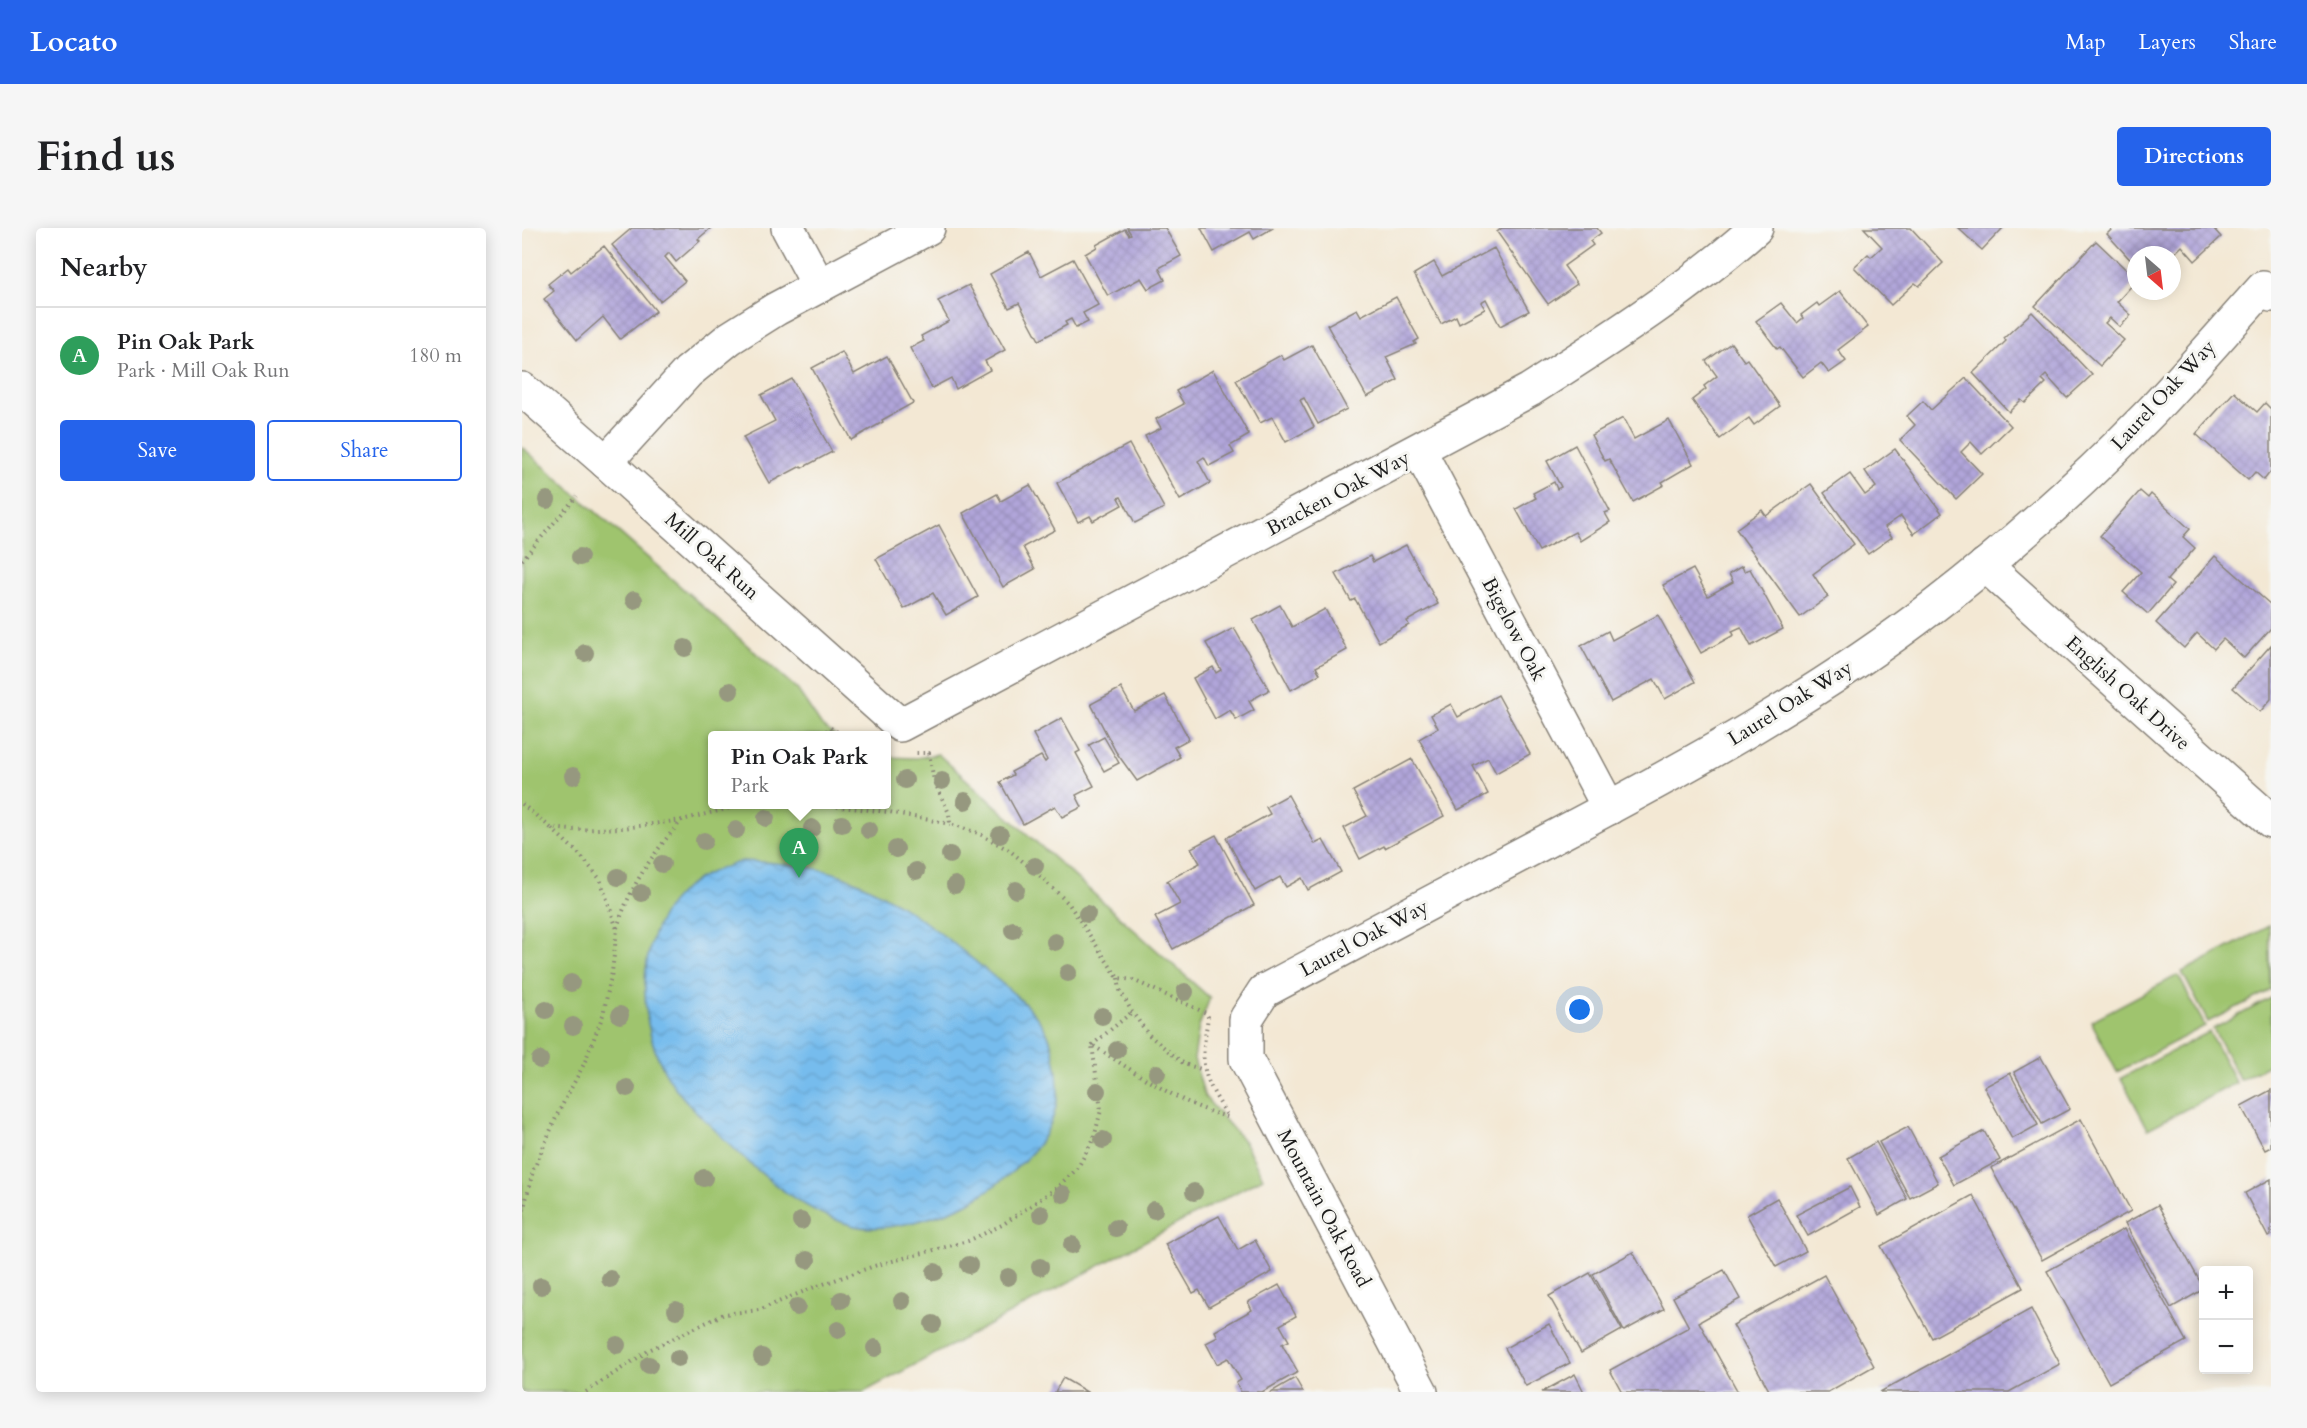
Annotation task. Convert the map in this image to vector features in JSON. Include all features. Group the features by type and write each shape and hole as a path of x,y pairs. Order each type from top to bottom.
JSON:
{"street":[{"path":"788,228 819,286"},
{"path":"606,462 696,365 730,338 776,309 928,228"},
{"name":"Bracken Oak Way","path":"905,739 1530,390 1619,334 1683,288 1756,228"},
{"name":"Laurel Oak Way","path":"1246,1019 1263,991 1740,736 1824,684 1933,607 2080,482 2267,291"},
{"name":"Mill Oak Run","path":"522,389 606,462 905,739"},
{"name":"Bigelow Oak","path":"1419,450 1609,808"},
{"name":"English Oak Drive","path":"1985,565 2271,820"},
{"name":"Mountain Oak Road","path":"1246,1019 1246,1059 1421,1392"}],"path":[{"path":"522,560 578,496"},
{"path":"905,739 929,753 934,781 949,813 950,824"},
{"path":"522,804 580,855 600,879 617,929"},
{"path":"551,828 571,831 624,828 682,820 726,809"},
{"path":"860,809 950,824 978,833 1009,850 1069,904 1118,978 1120,990 1132,1012 1149,1035 1184,1064 1204,1070"},
{"path":"522,1216 533,1171 558,1113 585,1064 603,1015 612,972 617,929 625,903 645,866 682,820"},
{"path":"1092,1045 1157,1086 1215,1114 1228,1117 1204,1070 1208,1017 1206,1013 1133,980 1118,978"},
{"path":"1092,1045 1132,1012"},
{"path":"586,1392 651,1349 724,1314 759,1310 874,1266 968,1241 1002,1225 1055,1189 1077,1169 1094,1138 1101,1110 1092,1045"}],"green space":[{"path":"522,447 797,689 822,726 829,731 708,731 708,809 891,809 891,757 916,758 938,754 1210,998 1199,1026 1194,1059 1205,1097 1245,1143 1263,1178 864,1392 522,1392"},
{"path":"2269,926 2271,990 2208,1022 2182,972"},
{"path":"2178,975 2205,1026 2117,1072 2091,1021"},
{"path":"2271,998 2271,1064 2240,1080 2213,1029"},
{"path":"2209,1032 2236,1083 2148,1129 2121,1078"}],"water":[{"path":"742,861 820,870 843,876 879,893 944,936 1033,1012 1041,1022 1051,1043 1058,1085 1056,1106 1050,1124 1040,1142 1013,1171 966,1204 916,1222 880,1227 851,1225 812,1209 777,1186 744,1158 686,1101 664,1070 648,1024 645,999 650,947 658,924 671,903 688,886 707,874"}],"building":[{"path":"632,228 711,228 676,262 669,253 665,257 685,281 660,301 612,245"},
{"path":"1127,228 1165,228 1181,256 1159,268 1165,280 1148,289 1141,278 1108,296 1085,254 1097,247 1096,245 1125,229 1129,235 1131,234"},
{"path":"1201,228 1273,228 1254,239 1250,232 1214,252"},
{"path":"1502,228 1597,228 1601,233 1590,241 1593,245 1564,266 1577,284 1548,304 1497,232"},
{"path":"1864,228 1911,228 1943,263 1919,286 1915,283 1891,305 1854,267 1868,254 1871,257 1882,247"},
{"path":"1958,228 2003,228 1982,250"},
{"path":"2113,228 2213,228 2221,237 2195,261 2182,246 2127,246 2127,256 2107,234"},
{"path":"2096,241 2127,270 2127,291 2117,302 2131,315 2120,327 2110,318 2105,323 2124,340 2100,366 2035,306"},
{"path":"604,246 656,311 620,339 603,317 577,340 544,299 554,291 548,284 568,268 571,272"},
{"path":"1494,248 1529,311 1500,326 1486,299 1481,302 1485,309 1459,323 1456,316 1441,324 1414,274 1434,262 1442,276"},
{"path":"1029,252 1041,276 1073,259 1098,305 1083,313 1088,322 1076,328 1071,319 1065,322 1067,325 1039,340 1019,303 1009,308 990,274"},
{"path":"969,285 1005,350 985,361 990,370 956,389 951,378 932,388 910,348 924,341 921,336 949,321 938,301"},
{"path":"1840,291 1868,327 1838,350 1846,361 1829,373 1821,363 1803,377 1780,347 1777,349 1756,321 1781,303 1797,323 1803,318 1801,315 1817,303 1819,306"},
{"path":"1396,297 1419,339 1414,342 1416,344 1386,357 1398,380 1367,397 1327,325 1357,309 1361,316"},
{"path":"2032,312 2092,375 2067,398 2046,375 2042,379 2046,383 2025,403 2021,400 2009,412 1973,373 2006,341 2004,338"},
{"path":"1731,343 1744,361 1747,359 1780,406 1754,425 1749,418 1720,439 1692,400 1717,376 1706,361"},
{"path":"1312,345 1347,409 1318,424 1304,398 1300,400 1314,427 1286,442 1272,417 1260,423 1236,380 1281,355 1284,360"},
{"path":"842,352 854,374 887,356 913,403 851,440 812,368"},
{"path":"1213,370 1249,435 1230,446 1234,453 1209,466 1204,457 1198,461 1210,483 1180,500 1145,436 1161,428 1156,419 1184,404 1176,391"},
{"path":"1966,378 2011,426 1982,454 1971,442 1961,452 1982,474 1956,499 1900,440 1915,425 1907,416 1923,401 1931,410"},
{"path":"792,379 832,452 769,483 743,437 775,421 761,395"},
{"path":"2234,392 2257,412 2265,403 2271,409 2271,471 2264,480 2255,472 2248,480 2196,434"},
{"path":"1623,418 1634,439 1669,420 1693,464 1662,482 1664,485 1633,502 1609,459 1605,461 1591,435"},
{"path":"1129,444 1164,508 1135,523 1121,497 1118,498 1122,505 1093,521 1090,516 1078,522 1057,483"},
{"path":"1575,445 1610,511 1605,513 1610,522 1580,541 1575,532 1539,551 1516,509 1536,498 1533,493 1554,482 1557,489 1561,487 1547,461"},
{"path":"1895,449 1942,513 1914,534 1901,516 1885,527 1892,537 1868,554 1824,493 1850,474 1865,495 1876,487 1865,471"},
{"path":"1811,484 1854,544 1813,574 1828,597 1800,617 1736,529 1762,510 1766,516"},
{"path":"1030,485 1055,530 1023,547 1035,569 1003,587 963,513 997,494 1001,501"},
{"path":"2140,491 2148,498 2151,494 2190,529 2183,537 2195,548 2167,580 2173,585 2148,614 2123,592 2141,572 2100,536"},
{"path":"939,525 978,597 946,615 933,593 904,609 876,559"},
{"path":"1406,545 1438,604 1407,621 1409,625 1379,642 1355,599 1351,601 1336,574 1370,556 1373,562"},
{"path":"2215,556 2271,605 2271,628 2244,658 2223,639 2214,649 2197,633 2184,648 2156,623"},
{"path":"1742,566 1744,571 1750,569 1783,629 1751,646 1741,627 1732,631 1734,635 1701,653 1663,585 1693,569 1708,596 1733,582 1729,574"},
{"path":"1280,605 1292,627 1325,609 1347,650 1316,667 1320,674 1291,690 1253,620"},
{"path":"1658,615 1695,682 1665,699 1654,679 1611,702 1581,646 1608,631 1612,640"},
{"path":"1234,628 1269,690 1249,701 1254,710 1236,720 1230,710 1215,719 1193,678 1213,667 1216,673 1221,670 1206,643"},
{"path":"2271,645 2271,699 2260,712 2233,688"},
{"path":"1121,688 1134,711 1165,695 1189,739 1174,747 1180,757 1137,781 1116,752 1091,704"},
{"path":"1498,695 1530,754 1496,773 1488,758 1473,766 1488,794 1458,810 1419,739 1438,728 1431,715 1451,704 1458,717"},
{"path":"1062,718 1080,751 1076,753 1094,786 1076,795 1082,807 1062,817 1055,806 1023,824 1000,782 1013,775 1011,772 1041,756 1045,762 1047,760 1033,734"},
{"path":"1104,737 1119,763 1104,771 1089,745"},
{"path":"1412,759 1444,816 1360,859 1344,828 1367,816 1353,791"},
{"path":"1288,795 1315,844 1323,840 1341,872 1308,890 1302,878 1286,887 1280,877 1255,891 1226,838 1270,814 1266,807"},
{"path":"1216,835 1254,905 1173,949 1155,917 1180,904 1167,881 1200,863 1191,848"},
{"path":"2041,1057 2070,1109 2042,1124 2014,1072"},
{"path":"2010,1073 2038,1125 2012,1139 1984,1087"},
{"path":"2271,1090 2271,1147 2265,1150 2241,1106"},
{"path":"2081,1119 2131,1211 2042,1260 1991,1168"},
{"path":"1908,1127 1938,1183 1910,1198 1879,1142"},
{"path":"1984,1131 2000,1160 1954,1185 1938,1156"},
{"path":"1876,1142 1907,1199 1879,1215 1848,1158"},
{"path":"2271,1179 2271,1235 2268,1237 2245,1193"},
{"path":"1850,1187 1860,1207 1808,1236 1796,1215"},
{"path":"1973,1195 2023,1288 1932,1338 1881,1246"},
{"path":"1777,1198 1806,1251 1776,1267 1747,1215"},
{"path":"2158,1205 2199,1280 2199,1292 2171,1308 2125,1223"},
{"path":"1219,1216 1238,1250 1255,1240 1272,1272 1209,1307 1199,1290 1193,1293 1165,1244"},
{"path":"2124,1229 2186,1341 2109,1383 2047,1271"},
{"path":"1633,1252 1664,1309 1624,1331 1593,1274"},
{"path":"1724,1270 1740,1299 1699,1322 1738,1392 1622,1392 1610,1370 1689,1327 1673,1297"},
{"path":"1590,1273 1622,1330 1581,1353 1549,1296"},
{"path":"1824,1275 1874,1366 1828,1392 1770,1392 1733,1325"},
{"path":"1279,1285 1296,1316 1280,1325 1289,1341 1282,1344 1298,1372 1262,1392 1241,1392 1236,1383 1241,1380 1228,1358 1217,1364 1206,1343 1218,1337 1215,1331 1252,1310 1248,1302"},
{"path":"2031,1309 2060,1364 2009,1392 1880,1392"},
{"path":"1549,1324 1570,1363 1526,1386 1505,1348"},
{"path":"1575,1374 1584,1392 1542,1392"},
{"path":"1063,1378 1087,1392 1055,1392"},
{"path":"1295,1378 1303,1392 1271,1392"}],"place":[{"name":"Pin Oak Park","path":"799,878"}]}
